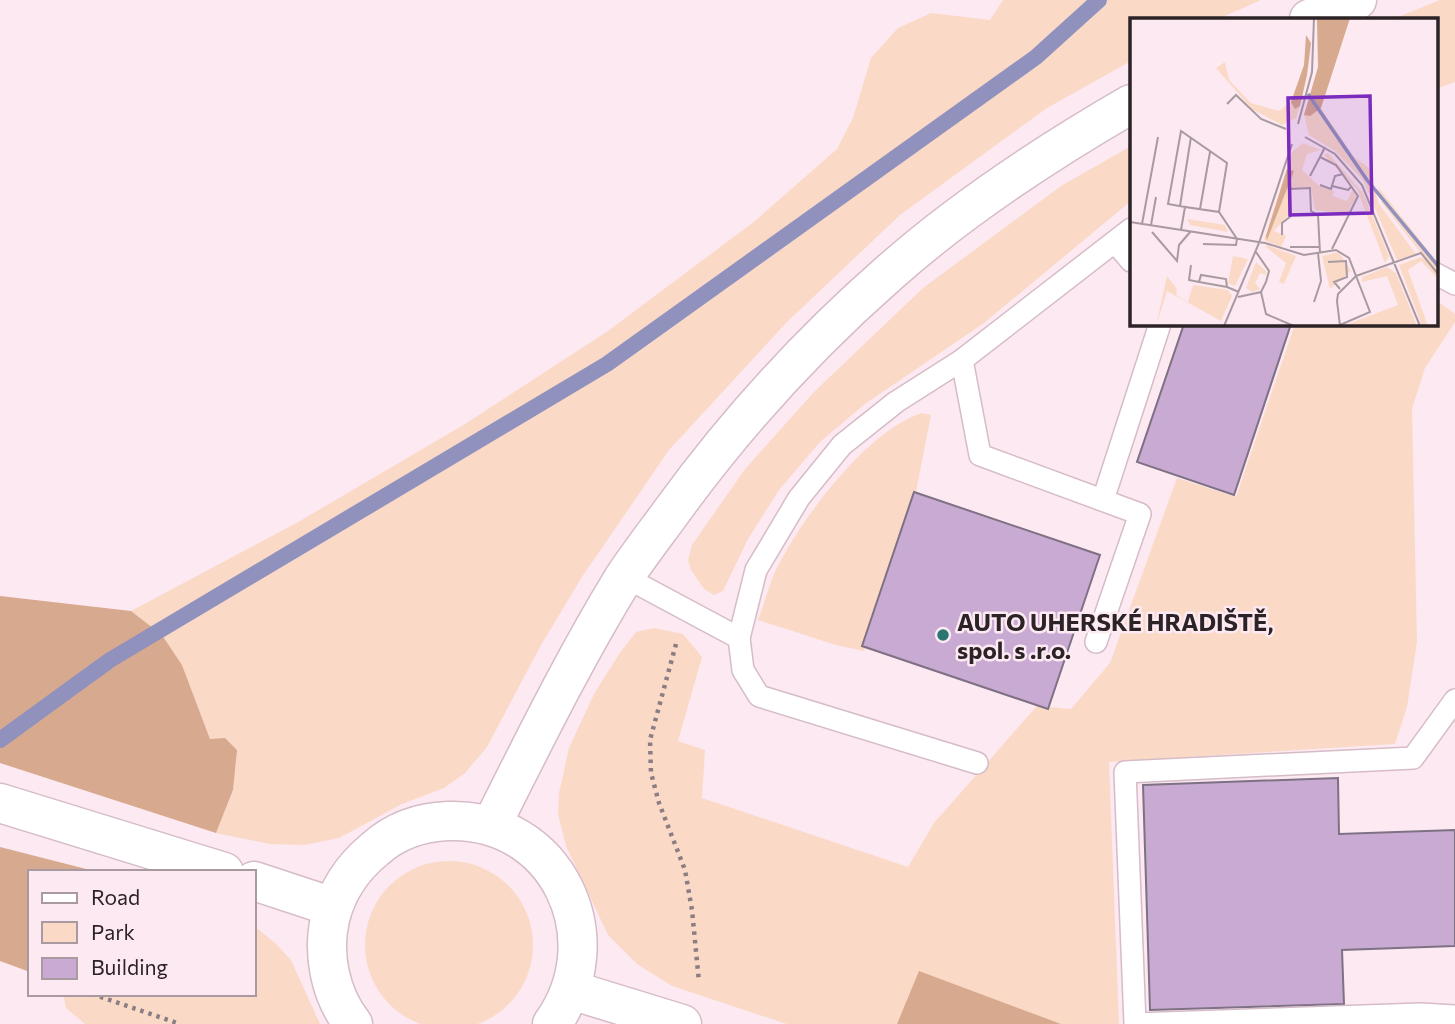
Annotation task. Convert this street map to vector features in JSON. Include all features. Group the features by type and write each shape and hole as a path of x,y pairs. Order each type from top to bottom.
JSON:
{"street":[{"path":"1312,18 1357,0"},
{"path":"491,826 570,669 625,577 719,449 779,380 890,272 971,208 1130,105"},
{"path":"0,803 218,870"},
{"path":"353,1024 340,1003 328,965 328,936 333,907 345,881 362,859 383,842 408,829 435,822 464,821 491,826 511,835 547,863 561,881 577,923 579,945 571,990 552,1024"},
{"path":"256,882 333,907"},
{"path":"571,990 689,1008"}],"lane":[{"path":"977,763 759,696 743,670 739,638 756,570 799,498 842,445 896,402 962,360 1123,235 1130,258"},
{"path":"1438,275 1455,284"},
{"path":"1103,500 1159,326"},
{"path":"962,360 980,455 1140,514 1096,642"},
{"path":"625,577 739,638"},
{"path":"1455,700 1413,758 1125,772 1135,1024 1421,1014 1455,1016"}],"path":[{"path":"685,610 650,740 651,773 685,870 692,910 699,981 689,1008"},
{"path":"97,996 180,1024"}],"green space":[{"path":"1003,0 1261,0 1220,18 1130,18 1130,62 1047,108 900,215 787,322 669,450 582,577 541,645 487,747 465,773 444,788 402,804 339,838 304,845 270,844 216,833 233,790 182,665 162,635 131,611 300,521 465,424 608,331 755,221 837,149 853,118 871,58 898,28 931,13 990,20"},
{"path":"1440,0 1455,0 1455,82 1438,88 1438,18 1395,18"},
{"path":"1130,147 1130,202 984,323 865,404 820,442 779,490 748,539 723,591 714,595 704,589 691,570 688,560 692,545 745,469 814,392 923,288 1061,186"},
{"path":"1438,301 1455,314 1455,322 1425,368 1412,409 1417,642 1407,707 1395,744 1109,762 1119,1024 787,1024 672,986 637,964 608,935 566,846 558,814 559,793 569,748 594,694 636,632 654,628 683,634 702,657 678,741 705,750 702,798 908,867 934,823 1037,706 1071,709 1110,663 1177,478 1236,497 1294,326 1438,326"},
{"path":"922,413 931,415 916,492 864,651 836,645 758,620 774,574 785,553 836,480 879,438"},
{"path":"433,863 465,863 496,875 519,898 531,929 531,961 519,992 496,1015 471,1025 427,1025 402,1015 379,992 367,961 367,929 379,898 402,875"},
{"path":"256,928 291,960 320,1024 85,1024 66,1008 63,996 256,996"}],"shaded area":[{"path":"0,596 131,611 162,635 182,665 210,739 225,738 237,750 233,790 216,833 0,763"},
{"path":"0,847 90,870 28,870 28,971 0,961"},
{"path":"919,971 1061,1024 897,1024"}],"building":[{"path":"1183,326 1290,326 1234,495 1137,462"},
{"path":"914,492 1100,555 1048,709 862,646"},
{"path":"1338,778 1339,834 1455,830 1455,946 1342,950 1344,1004 1150,1010 1143,785"}],"waterway":[{"path":"0,740 110,660 607,364 1036,57 1099,0"}],"place":[{"name":"AUTO UHERSKÉ HRADIŠTĚ, spol. s .r.o.","path":"943,635"}]}
